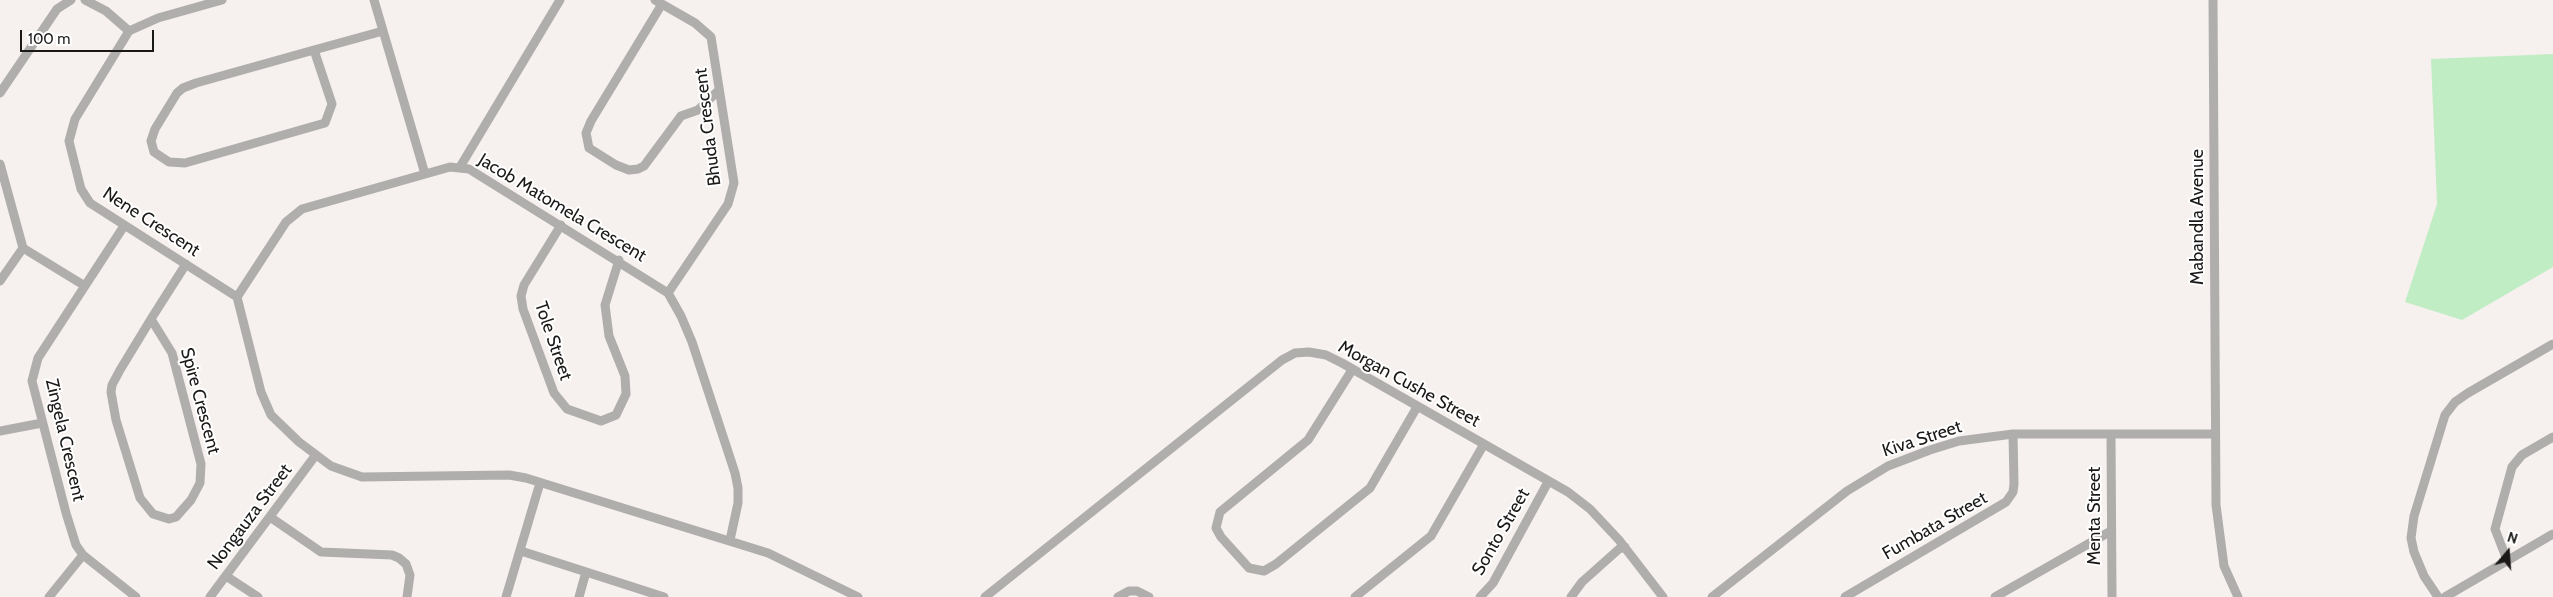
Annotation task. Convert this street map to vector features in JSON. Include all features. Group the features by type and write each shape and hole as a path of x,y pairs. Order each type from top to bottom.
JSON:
{"street":[{"path":"0,93 57,9 71,0"},
{"path":"85,0 106,11 128,30 158,18 222,0"},
{"path":"374,0 425,174"},
{"path":"460,167 560,0"},
{"name":"Mabandla Avenue","path":"2213,0 2216,504 2224,566 2238,597"},
{"path":"658,2 591,121 586,133 590,148 616,165 629,170 638,170 644,166 681,116 698,110 719,90"},
{"name":"Bhuda Crescent","path":"658,2 695,23 711,38 715,48 719,90 734,183 733,192 728,204 668,294"},
{"name":"Nene Crescent","path":"128,30 75,119 70,140 81,189 85,198 124,226 237,297"},
{"path":"314,50 332,104 325,123 185,163 169,162 154,152 151,141 155,129 177,93 183,88 314,50 383,31"},
{"path":"0,164 23,248 85,286"},
{"name":"Jacob Matomela Crescent","path":"237,297 286,222 302,209 450,167 460,167 486,178 619,260 668,294 681,316 692,342 735,473 738,503 730,540"},
{"name":"Tole Street","path":"561,225 524,285 521,296 522,309 554,393 567,409 601,421 616,415 626,394 625,376 609,336 604,305 619,260"},
{"name":"Zingela Crescent","path":"124,226 34,366 33,391 72,536 83,555 136,597"},
{"path":"0,281 23,248"},
{"name":"Spire Crescent","path":"152,319 172,353 201,464 200,483 191,500 176,517 169,519 153,514 146,509 140,498 112,404 112,385 114,379 186,264"},
{"path":"237,297 250,354 266,406 279,424 315,456 331,466 362,477 509,475 730,540 785,560 858,597"},
{"path":"2438,597 2417,560 2411,538 2414,516 2446,415 2455,402 2468,393 2553,344"},
{"name":"Morgan Cushe Street","path":"984,597 1282,360 1302,352 1318,352 1352,370 1484,444 1590,508 1625,547 1663,597"},
{"path":"1352,370 1308,440 1220,512 1216,528 1221,537 1249,568 1264,571 1276,564 1370,488 1417,407"},
{"path":"0,432 42,423"},
{"name":"Kiva Street","path":"1712,597 1846,491 1875,473 1904,459 1959,441 2013,434 2215,434"},
{"name":"Fumbata Street","path":"1845,597 2006,502 2013,492 2014,484 2013,434"},
{"name":"Menta Street","path":"2111,434 2112,597"},
{"path":"2507,560 2495,529 2512,468 2522,455 2553,437"},
{"path":"1355,597 1431,536 1484,444"},
{"name":"Nongauza Street","path":"210,597 315,456"},
{"name":"Sonto Street","path":"1480,597 1492,583 1548,482"},
{"path":"506,597 540,483"},
{"path":"270,517 321,552 392,555 399,558 406,564 410,575 407,597"},
{"path":"1995,597 2111,531"},
{"path":"2445,597 2553,534"},
{"path":"1572,597 1582,582 1619,549 1625,547"},
{"path":"521,551 664,597"},
{"path":"49,597 83,555"},
{"path":"579,597 586,572"},
{"path":"226,576 258,597"},
{"path":"1118,597 1129,591 1138,592 1149,597"}],"green space":[{"path":"2553,54 2553,267 2462,320 2405,302 2437,204 2431,59"}]}
